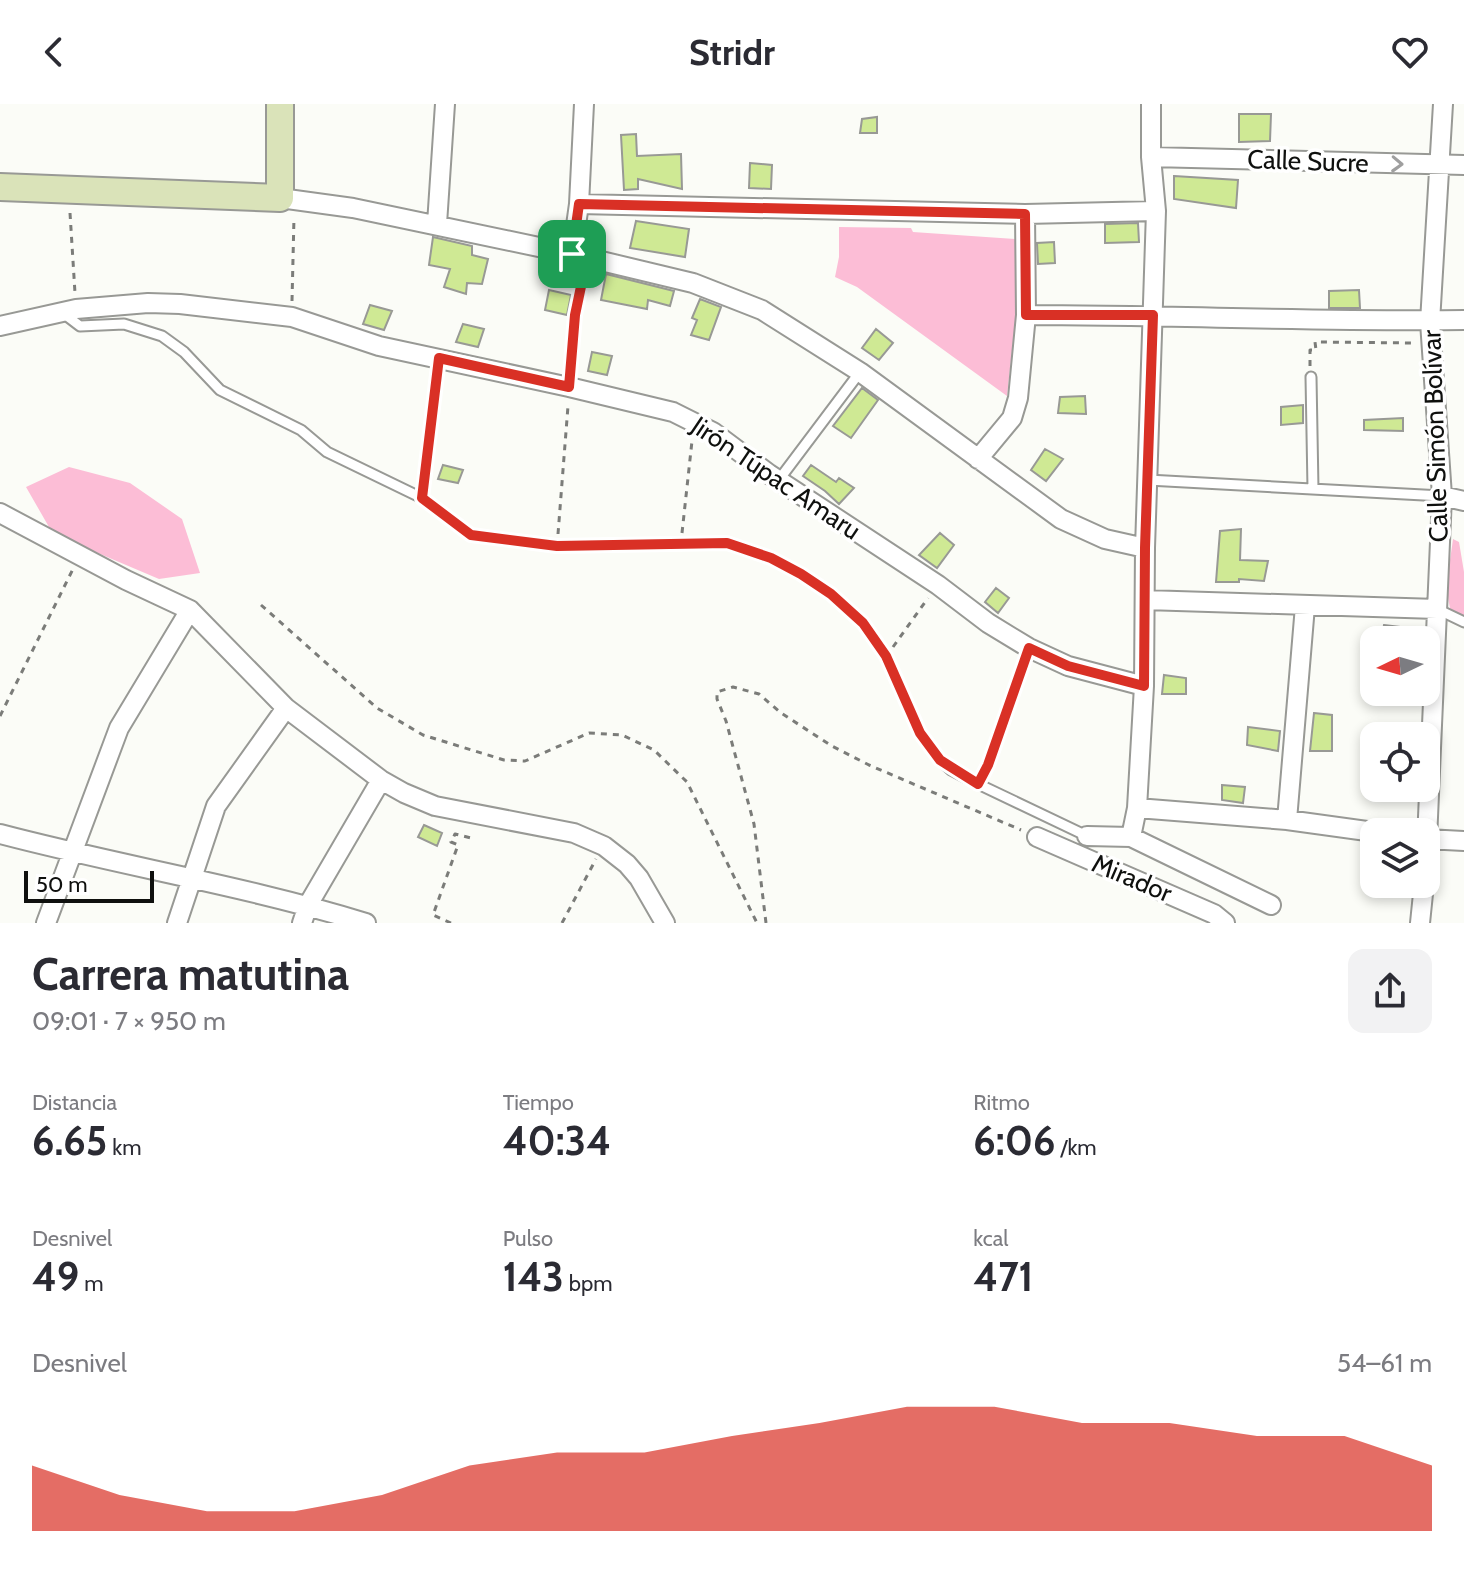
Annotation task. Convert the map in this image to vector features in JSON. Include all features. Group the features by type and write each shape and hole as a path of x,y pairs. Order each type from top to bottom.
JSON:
{"street":[{"path":"280,104 287,205"},
{"path":"437,224 445,104"},
{"path":"580,256 584,104"},
{"path":"1131,837 1137,808 1144,686 1145,548 1156,211 1151,157 1151,104"},
{"name":"Calle Simón Bolívar","path":"1428,818 1442,496 1430,322 1443,104"},
{"name":"Calle Sucre","path":"1151,157 1464,165"},
{"path":"0,187 353,208 437,224 693,283 762,310 860,372 1061,519 1105,539 1145,548"},
{"path":"579,204 1025,214 1156,211"},
{"path":"978,459 1012,418 1016,407 1026,315 1025,214"},
{"name":"Jirón Túpac Amaru","path":"0,326 68,310 117,304 180,304 292,317 379,346 673,412 713,432 778,481 1029,648 1068,666 1144,686"},
{"path":"1026,315 1464,320"},
{"path":"1442,496 1464,501"},
{"path":"0,513 190,610 286,708 381,780 435,806 574,833 604,846 639,878 665,923"},
{"path":"1145,600 1437,609"},
{"path":"1287,820 1305,606"},
{"path":"46,923 119,728 190,610"},
{"path":"177,923 216,806 286,708"},
{"path":"305,914 381,780"},
{"path":"1137,808 1287,820 1360,830"},
{"path":"0,834 73,854 192,880 305,914 366,923"},
{"path":"1087,836 1131,837 1271,905"},
{"name":"Mirador","path":"1037,837 1214,914 1225,923"},
{"path":"1440,840 1464,841"},
{"path":"1420,923 1423,898"}],"lane":[{"path":"575,315 580,256"},
{"path":"68,310 80,326 124,324 162,336 184,352 220,390 301,430 327,452 422,498 471,535 557,546 727,543 771,558 831,594 863,623 886,656 920,733 940,760 978,784 1087,836"},
{"path":"778,481 860,372"},
{"path":"1311,377 1313,489"},
{"path":"1148,480 1442,496"},
{"path":"1437,609 1464,622"}],"path":[{"path":"68,310 69,191"},
{"path":"287,205 292,317"},
{"path":"557,546 575,315"},
{"path":"1311,377 1310,350 1316,350 1315,342 1411,343"},
{"path":"422,498 439,358"},
{"path":"681,545 694,424"},
{"path":"0,716 80,555"},
{"path":"886,656 938,585"},
{"path":"261,605 377,708 423,735 504,760 525,761 589,733 622,735 654,750 687,782 757,923"},
{"path":"978,784 988,765 1029,648"},
{"path":"766,923 754,824 717,699 717,692 722,688 733,687 759,694 781,713 845,752 1037,837"},
{"path":"451,923 433,915 458,845 451,842 455,834 471,838"},
{"path":"562,923 604,846"}],"shaded area":[{"path":"839,227 911,228 913,232 1015,239 1015,323 1007,396 857,287 835,277"},
{"path":"69,467 130,483 182,519 200,573 159,579 53,534 26,487"},
{"path":"1453,539 1459,542 1464,572 1464,621 1452,614 1449,605 1448,577"}],"building":[{"path":"1239,114 1271,114 1270,141 1239,142"},
{"path":"877,117 877,133 860,133 862,119"},
{"path":"636,134 637,156 681,154 682,189 638,179 638,189 624,190 621,135"},
{"path":"750,163 772,165 771,189 749,188"},
{"path":"1174,176 1238,180 1236,208 1174,199"},
{"path":"636,221 689,229 685,257 630,248"},
{"path":"1138,223 1139,242 1105,243 1105,224"},
{"path":"433,237 472,246 472,255 488,259 482,284 467,283 466,294 444,287 450,269 429,265"},
{"path":"1054,242 1055,263 1038,264 1037,243"},
{"path":"606,274 674,291 670,306 648,300 647,309 601,300"},
{"path":"549,290 571,295 567,315 545,310"},
{"path":"1359,290 1360,308 1329,308 1329,291"},
{"path":"700,299 721,307 709,340 691,335 697,320 692,318"},
{"path":"370,305 392,311 384,330 363,324"},
{"path":"463,324 484,329 478,347 456,342"},
{"path":"876,329 893,343 879,360 862,348"},
{"path":"592,352 612,356 607,375 588,371"},
{"path":"862,388 878,400 851,438 833,426"},
{"path":"1085,396 1086,414 1058,413 1060,397"},
{"path":"1303,405 1303,423 1281,425 1281,407"},
{"path":"1403,418 1403,431 1364,430 1364,420"},
{"path":"1045,449 1063,459 1046,481 1031,470"},
{"path":"443,465 463,470 458,483 438,479"},
{"path":"811,465 836,482 839,478 854,488 839,504 803,476"},
{"path":"1241,529 1240,560 1268,561 1264,581 1239,579 1239,582 1216,582 1220,531"},
{"path":"940,533 954,545 937,568 919,555"},
{"path":"996,588 1009,598 998,613 985,602"},
{"path":"1164,675 1186,678 1186,694 1162,694"},
{"path":"1314,713 1332,715 1332,751 1310,751"},
{"path":"1248,727 1280,731 1278,751 1247,745"},
{"path":"1222,785 1245,787 1243,803 1222,800"},
{"path":"424,825 442,833 437,846 418,837"}],"route":[{"path":"579,204 1025,214 1026,315 1153,315 1144,686 1068,666 1029,648 988,765 978,784 951,770 920,733 886,656 863,623 831,594 771,558 727,543 557,546 471,535 422,498 439,358 569,387 575,315 587,258 572,254 579,204"}]}
